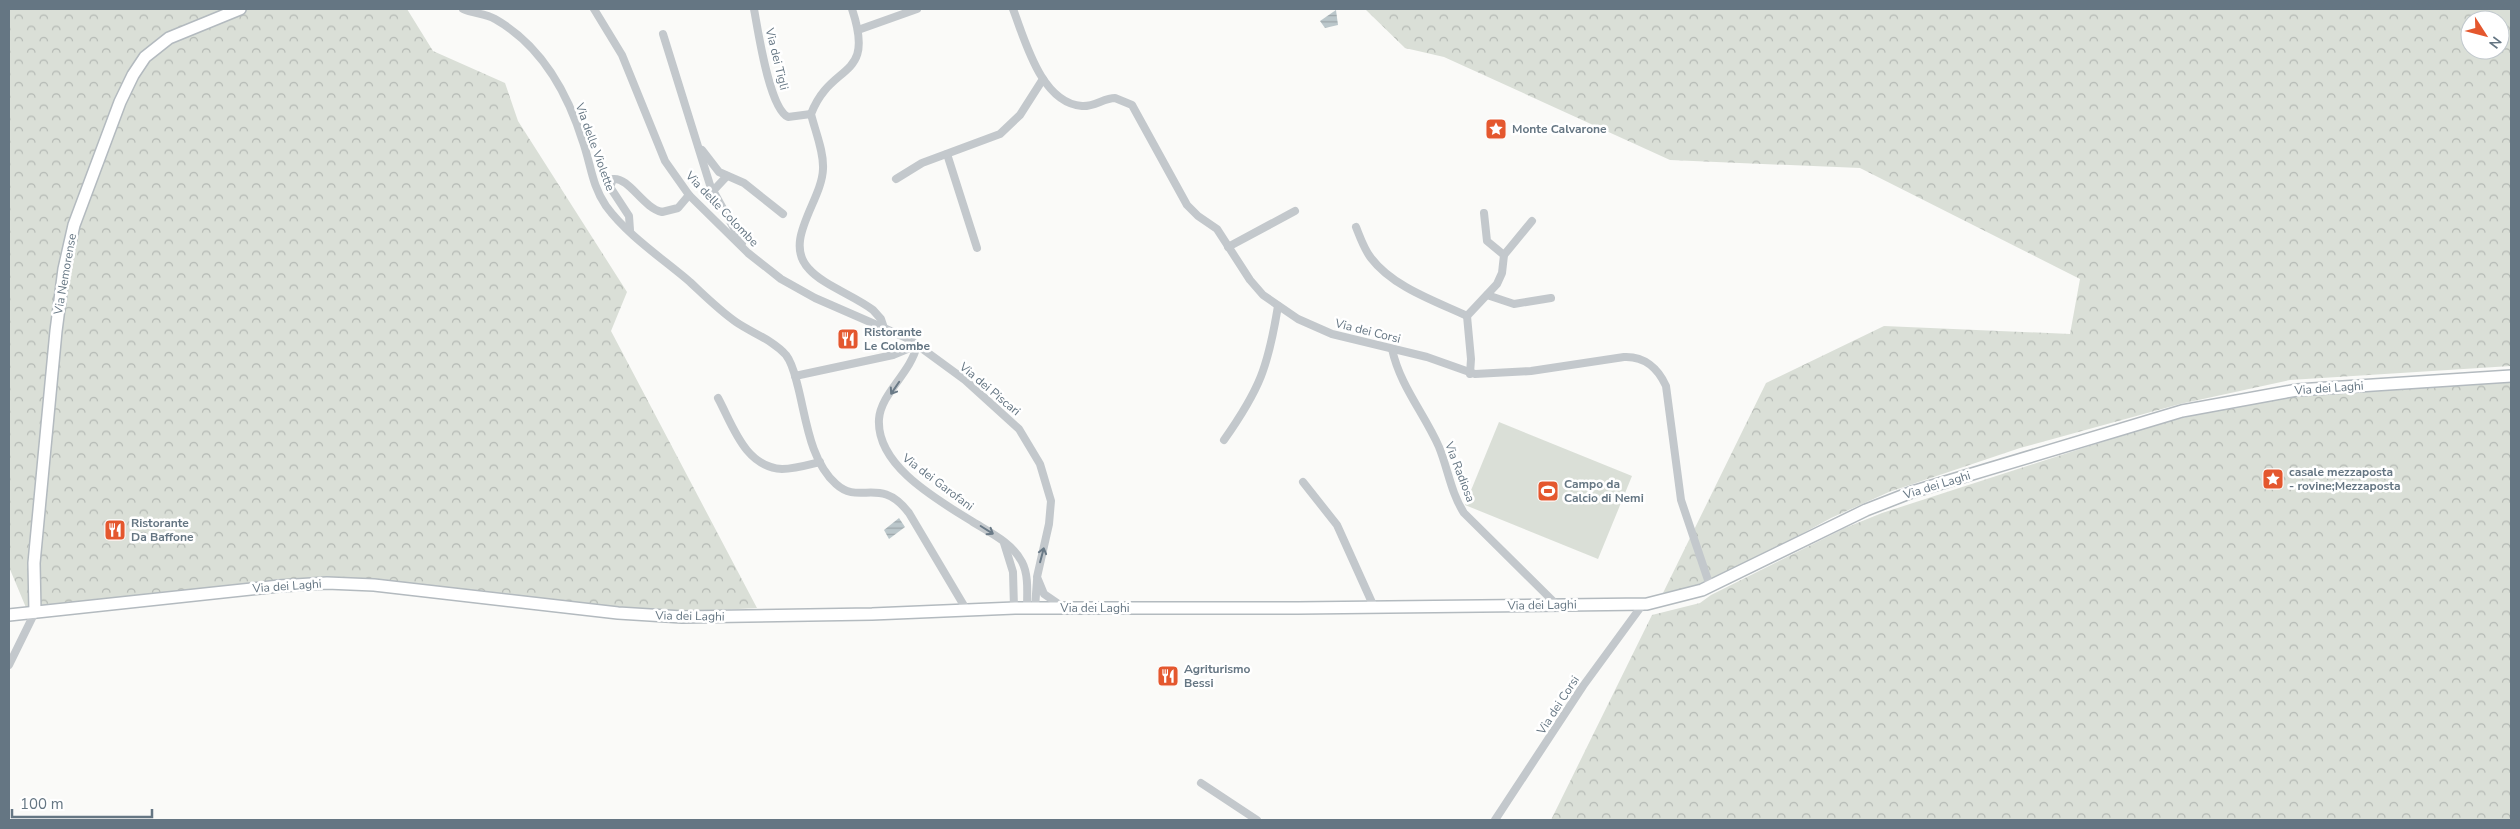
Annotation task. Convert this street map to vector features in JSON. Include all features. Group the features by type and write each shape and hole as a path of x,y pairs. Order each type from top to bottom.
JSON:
{"main road":[{"name":"Via Nemorense","path":"35,612 34,563 56,331 64,269 74,226 120,102 133,74 145,57 169,38 240,9"},
{"name":"Via dei Laghi","path":"9,615 270,587 327,583 391,586 662,616 863,614 1014,608 1643,604 1682,597 1710,586 1851,517 1900,496 2176,413 2291,391 2511,376"}],"street":[{"name":"Via delle Violette","path":"463,9 489,16 502,24 521,38 547,66 562,90 574,116 597,190 610,211 725,314 779,348 789,360 820,462 830,478 842,489 854,492 885,493 899,501 909,513 966,609"},
{"name":"Via delle Colombe","path":"594,9 622,56 665,160 689,195 748,253 773,274 799,290 917,345"},
{"name":"Via dei Tigli","path":"754,9 771,88 782,112 788,117 811,114"},
{"path":"852,9 860,44 856,60 819,95 811,114 822,152 823,170 816,197 803,228 799,247 800,257 816,276 873,310 881,319 884,328"},
{"path":"858,30 918,9"},
{"name":"Via dei Corsi","path":"1014,9 1032,59 1043,79 1064,99 1077,106 1089,106 1112,98 1122,99 1132,105 1187,205 1198,216 1214,226 1259,290 1278,306 1298,319 1324,331 1432,358 1470,374 1531,371 1624,357 1638,358 1653,367 1666,386 1681,500 1710,586"},
{"path":"663,34 712,192 748,253"},
{"path":"896,179 922,163 993,138 1007,129 1027,105 1043,79"},
{"path":"697,142 714,167 727,176 744,183 783,214"},
{"path":"947,154 977,248"},
{"path":"712,192 727,176"},
{"path":"630,230 629,216 610,187 613,179 623,181 658,211 674,210 689,195"},
{"path":"1228,247 1295,211"},
{"path":"1484,213 1487,241 1504,255"},
{"path":"1470,374 1471,359 1467,316 1501,277 1504,255 1532,220"},
{"path":"1356,227 1370,256 1385,271 1407,287 1467,316"},
{"path":"1487,295 1514,304 1551,298"},
{"path":"1224,440 1248,406 1261,380 1272,345 1278,306"},
{"path":"795,376 893,355 917,345"},
{"name":"Via dei Garofani","path":"917,345 912,363 881,413 880,429 887,453 895,465 927,490 1011,547 1022,563 1026,575 1031,608"},
{"name":"Via dei Piscari","path":"917,345 965,380 1000,410 1019,429 1037,457 1049,491 1051,507 1031,608"},
{"name":"Via Radiosa","path":"1392,349 1397,369 1437,444 1456,499 1464,513 1557,605"},
{"path":"718,398 747,450 755,460 767,466 783,469 820,462"},
{"path":"1303,482 1336,525 1374,607"},
{"path":"1003,541 1012,564 1014,608"},
{"path":"1037,576 1044,594 1065,608"},
{"name":"Via dei Corsi","path":"1495,820 1577,694 1643,604"},
{"path":"9,665 35,612"},
{"path":"1202,783 1257,820"}],"green space":[{"path":"9,9 407,9 433,51 505,83 518,121 627,292 611,331 757,608 683,612 636,609 399,582 317,578 27,610 9,567"},
{"path":"1365,9 2511,9 2511,366 2290,380 2180,404 2020,448 1889,492 1831,518 1733,571 1695,586 1663,593 1766,383 1884,326 2070,334 2080,279 1860,168 1670,160 1444,57 1405,48"},
{"path":"2511,381 2511,820 1551,820 1652,615 1700,603 1711,595 1845,528 1882,513 2151,426 2206,412 2297,396"},
{"name":"Campo da Calcio di Nemi","path":"1499,422 1632,476 1598,559 1465,505"}],"shaded area":[{"path":"1336,10 1338,25 1325,28 1320,21"},
{"path":"899,518 905,527 889,539 884,530"}],"place":[{"name":"Monte Calvarone","path":"1496,129"},
{"name":"Ristorante Le Colombe","path":"848,339"},
{"name":"casale mezzaposta - rovine;Mezzaposta","path":"2273,479"},
{"name":"Campo da Calcio di Nemi","path":"1548,491"},
{"name":"Ristorante Da Baffone","path":"115,530"},
{"name":"Agriturismo Bessi","path":"1168,676"}]}
